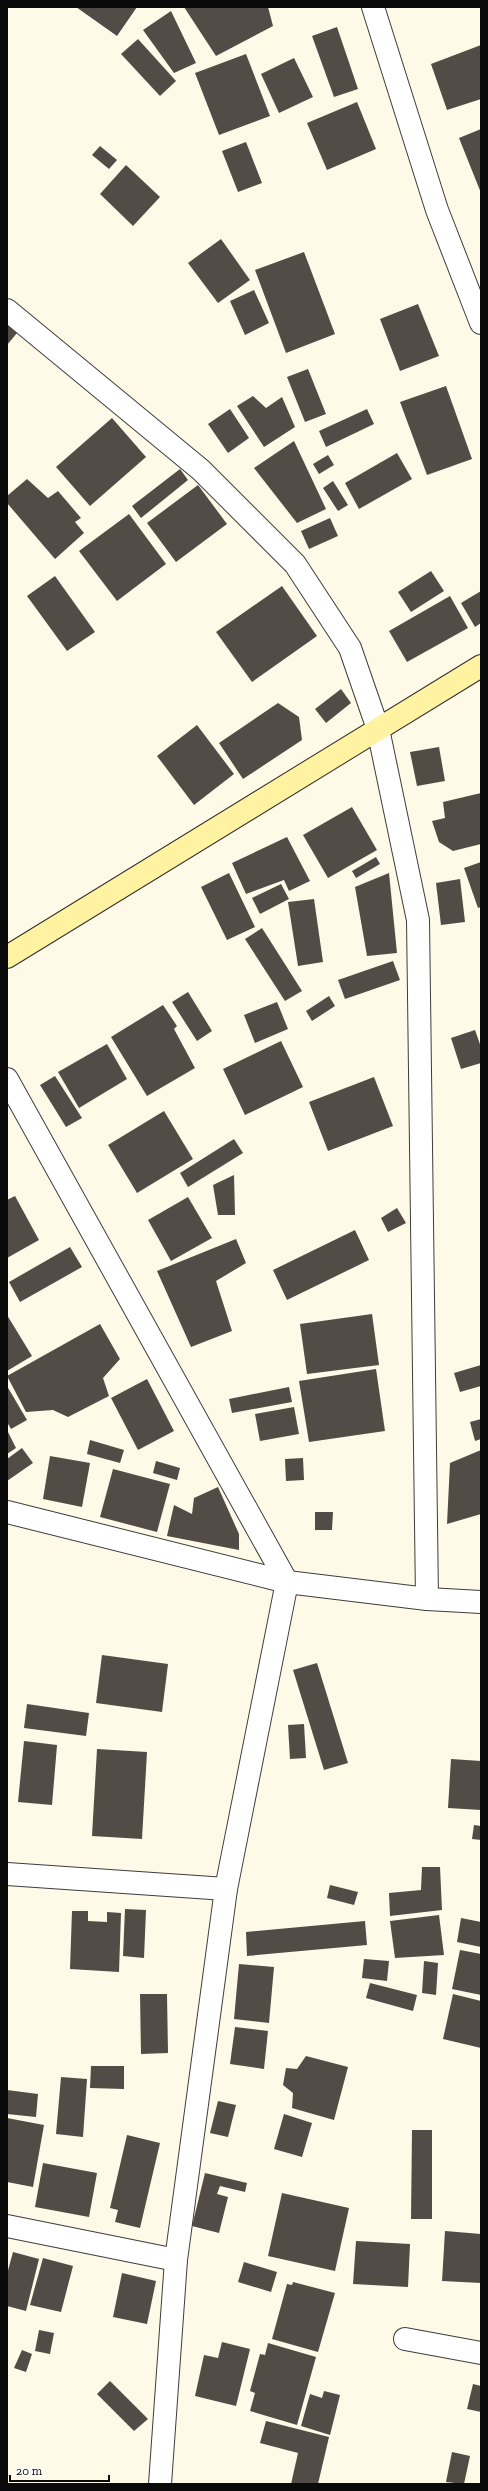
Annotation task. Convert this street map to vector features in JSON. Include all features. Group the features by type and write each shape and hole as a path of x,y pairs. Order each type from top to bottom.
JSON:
{"street":[{"path":"373,7 437,210 481,323"},
{"path":"7,310 201,470 296,564 350,648 378,729 418,920 427,1599"},
{"path":"7,957 481,666"},
{"path":"7,1080 287,1582 226,1889 176,2260 160,2484"},
{"path":"7,1512 287,1582 427,1599 481,1602"},
{"path":"7,1874 226,1889"},
{"path":"7,2226 176,2260"},
{"path":"405,2339 481,2353"}],"building":[{"path":"76,7 137,7 117,36"},
{"path":"184,7 268,7 273,26 216,56"},
{"path":"171,11 196,63 174,73 143,30"},
{"path":"337,27 358,89 334,97 312,36"},
{"path":"138,39 176,81 160,96 121,54"},
{"path":"481,45 481,99 447,110 431,64"},
{"path":"246,54 270,116 219,135 195,73"},
{"path":"294,58 313,97 279,113 261,74"},
{"path":"357,102 376,149 327,170 307,123"},
{"path":"481,129 481,193 459,138"},
{"path":"246,142 262,183 238,192 222,151"},
{"path":"100,146 117,160 109,169 92,155"},
{"path":"126,165 160,197 133,226 100,194"},
{"path":"221,239 250,280 218,303 188,263"},
{"path":"304,252 335,334 286,353 255,270"},
{"path":"254,290 269,323 245,335 230,301"},
{"path":"418,304 439,356 400,371 380,319"},
{"path":"7,324 17,333 7,345"},
{"path":"308,369 326,414 305,422 287,377"},
{"path":"446,386 472,459 427,475 400,402"},
{"path":"253,396 266,408 282,397 295,427 264,447 237,406"},
{"path":"230,409 249,438 228,453 208,424"},
{"path":"367,409 374,424 326,447 319,431"},
{"path":"112,418 146,457 90,506 56,467"},
{"path":"294,441 326,509 297,523 254,468"},
{"path":"397,453 412,479 359,509 345,483"},
{"path":"328,455 334,465 319,474 313,464"},
{"path":"180,469 188,480 141,518 132,506"},
{"path":"27,479 48,498 58,491 81,518 75,522 84,533 55,559 7,503 7,496"},
{"path":"333,481 348,505 338,511 323,488"},
{"path":"198,485 227,524 176,562 147,523"},
{"path":"129,514 166,564 117,601 79,551"},
{"path":"330,518 338,536 309,549 301,531"},
{"path":"431,571 444,591 411,612 398,592"},
{"path":"55,576 95,632 67,651 27,596"},
{"path":"282,586 317,636 252,682 216,632"},
{"path":"481,591 481,623 475,627 461,603"},
{"path":"450,596 468,628 407,662 389,631"},
{"path":"341,689 351,703 326,723 315,709"},
{"path":"278,703 299,717 302,740 243,779 219,743"},
{"path":"197,725 234,774 194,805 157,756"},
{"path":"439,747 445,781 417,786 410,752"},
{"path":"481,793 481,844 453,851 439,842 432,821 445,818 443,802"},
{"path":"352,807 377,850 328,878 303,835"},
{"path":"287,837 310,881 289,891 284,880 246,894 232,863"},
{"path":"376,857 380,864 356,878 352,871"},
{"path":"481,862 481,907 478,908 464,868"},
{"path":"229,873 255,927 227,940 201,887"},
{"path":"389,873 397,953 367,956 355,887"},
{"path":"460,879 465,922 441,925 436,883"},
{"path":"281,884 289,899 260,914 252,898"},
{"path":"314,899 323,962 298,966 288,902"},
{"path":"262,928 302,991 285,1001 245,939"},
{"path":"393,961 400,980 345,999 338,980"},
{"path":"188,992 212,1031 197,1041 172,1002"},
{"path":"329,996 335,1006 312,1021 306,1011"},
{"path":"277,1002 288,1029 255,1043 244,1015"},
{"path":"163,1005 177,1026 174,1029 195,1068 147,1096 111,1037"},
{"path":"475,1030 481,1047 481,1063 461,1069 451,1038"},
{"path":"281,1041 303,1087 245,1115 223,1069"},
{"path":"107,1044 127,1079 79,1108 58,1072"},
{"path":"55,1076 82,1118 66,1127 40,1085"},
{"path":"374,1077 393,1126 328,1151 309,1102"},
{"path":"164,1111 193,1159 137,1193 108,1145"},
{"path":"234,1139 243,1153 188,1187 180,1173"},
{"path":"234,1175 235,1215 218,1215 213,1185"},
{"path":"15,1196 39,1240 7,1258 7,1200"},
{"path":"188,1197 212,1238 171,1261 148,1220"},
{"path":"397,1208 406,1223 388,1232 381,1218"},
{"path":"355,1230 369,1260 287,1300 273,1270"},
{"path":"236,1239 246,1263 216,1281 232,1331 191,1347 157,1271"},
{"path":"70,1247 82,1267 20,1302 9,1282"},
{"path":"372,1314 379,1365 307,1374 300,1324"},
{"path":"7,1315 32,1356 7,1371"},
{"path":"100,1324 120,1359 103,1378 109,1396 68,1417 53,1410 26,1412 7,1376"},
{"path":"481,1365 481,1386 460,1392 454,1373"},
{"path":"376,1369 385,1431 309,1442 299,1381"},
{"path":"147,1379 174,1431 138,1450 111,1398"},
{"path":"7,1386 27,1420 11,1429 7,1422"},
{"path":"289,1387 292,1402 232,1413 229,1399"},
{"path":"294,1407 299,1434 260,1441 255,1414"},
{"path":"481,1419 481,1439 475,1441 470,1422"},
{"path":"7,1430 16,1448 7,1454"},
{"path":"90,1440 124,1450 120,1463 87,1454"},
{"path":"22,1448 33,1463 7,1481 7,1459"},
{"path":"481,1450 481,1514 447,1524 450,1463"},
{"path":"50,1456 90,1463 82,1507 43,1499"},
{"path":"303,1458 304,1480 286,1481 285,1459"},
{"path":"156,1461 180,1468 177,1480 153,1473"},
{"path":"113,1469 170,1484 157,1532 100,1517"},
{"path":"218,1487 239,1534 239,1550 167,1536 174,1505 192,1514 194,1498"},
{"path":"315,1512 333,1512 332,1530 315,1530"},
{"path":"102,1655 168,1664 162,1712 96,1703"},
{"path":"317,1663 348,1763 324,1770 293,1670"},
{"path":"27,1704 89,1713 86,1736 24,1728"},
{"path":"304,1724 306,1758 290,1759 288,1725"},
{"path":"24,1741 57,1745 52,1805 18,1802"},
{"path":"97,1749 147,1752 142,1839 92,1836"},
{"path":"451,1759 481,1761 481,1810 448,1808"},
{"path":"474,1825 481,1826 481,1840 472,1839"},
{"path":"422,1867 440,1867 442,1910 390,1916 389,1893 421,1890"},
{"path":"330,1885 358,1892 354,1905 327,1898"},
{"path":"125,1909 146,1910 144,1958 123,1956"},
{"path":"72,1911 88,1911 88,1921 107,1922 107,1912 121,1913 119,1972 70,1969"},
{"path":"439,1915 444,1955 395,1958 390,1921"},
{"path":"461,1918 481,1922 481,1947 457,1942"},
{"path":"365,1921 367,1945 247,1956 246,1932"},
{"path":"460,1950 481,1954 481,1995 452,1989"},
{"path":"364,1959 389,1961 387,1981 362,1978"},
{"path":"424,1961 438,1963 436,1995 422,1993"},
{"path":"239,1964 274,1967 269,2023 234,2019"},
{"path":"370,1983 417,1995 413,2011 366,1998"},
{"path":"140,1994 167,1994 168,2053 141,2054"},
{"path":"453,1994 481,2001 481,2048 443,2039"},
{"path":"235,2027 268,2031 264,2069 230,2064"},
{"path":"306,2056 348,2067 334,2120 292,2108 293,2093 283,2085 286,2068 297,2069"},
{"path":"91,2066 124,2066 124,2089 90,2088"},
{"path":"61,2077 87,2079 83,2137 56,2134"},
{"path":"7,2090 38,2094 36,2117 7,2114"},
{"path":"218,2101 236,2105 228,2137 210,2133"},
{"path":"284,2114 312,2123 302,2157 274,2149"},
{"path":"7,2118 44,2125 33,2187 7,2182"},
{"path":"412,2130 432,2130 432,2219 411,2219"},
{"path":"127,2135 160,2143 140,2228 115,2222 118,2210 110,2208"},
{"path":"43,2163 97,2173 89,2217 35,2207"},
{"path":"205,2173 247,2183 245,2192 220,2186 217,2194 228,2197 219,2233 192,2226"},
{"path":"282,2193 349,2208 335,2271 268,2256"},
{"path":"445,2231 481,2234 481,2283 442,2281"},
{"path":"356,2241 410,2244 408,2287 353,2284"},
{"path":"13,2252 39,2259 26,2311 7,2306 7,2274"},
{"path":"43,2258 73,2266 61,2312 30,2305"},
{"path":"244,2262 277,2272 271,2292 238,2282"},
{"path":"122,2273 156,2281 147,2324 113,2317"},
{"path":"293,2282 335,2293 318,2352 272,2339 287,2284 292,2285"},
{"path":"39,2330 54,2333 50,2354 35,2351"},
{"path":"222,2342 250,2349 236,2406 195,2396 204,2355 218,2358"},
{"path":"268,2343 316,2357 297,2425 250,2411 255,2393 250,2391 260,2354 265,2355"},
{"path":"22,2350 32,2354 26,2372 14,2368"},
{"path":"110,2381 148,2419 134,2431 97,2394"},
{"path":"473,2384 481,2386 481,2412 467,2409"},
{"path":"324,2391 340,2395 330,2435 301,2426 310,2394 322,2398"},
{"path":"266,2421 329,2437 318,2484 291,2484 298,2453 260,2443"},
{"path":"452,2452 470,2456 464,2484 446,2482"}]}
